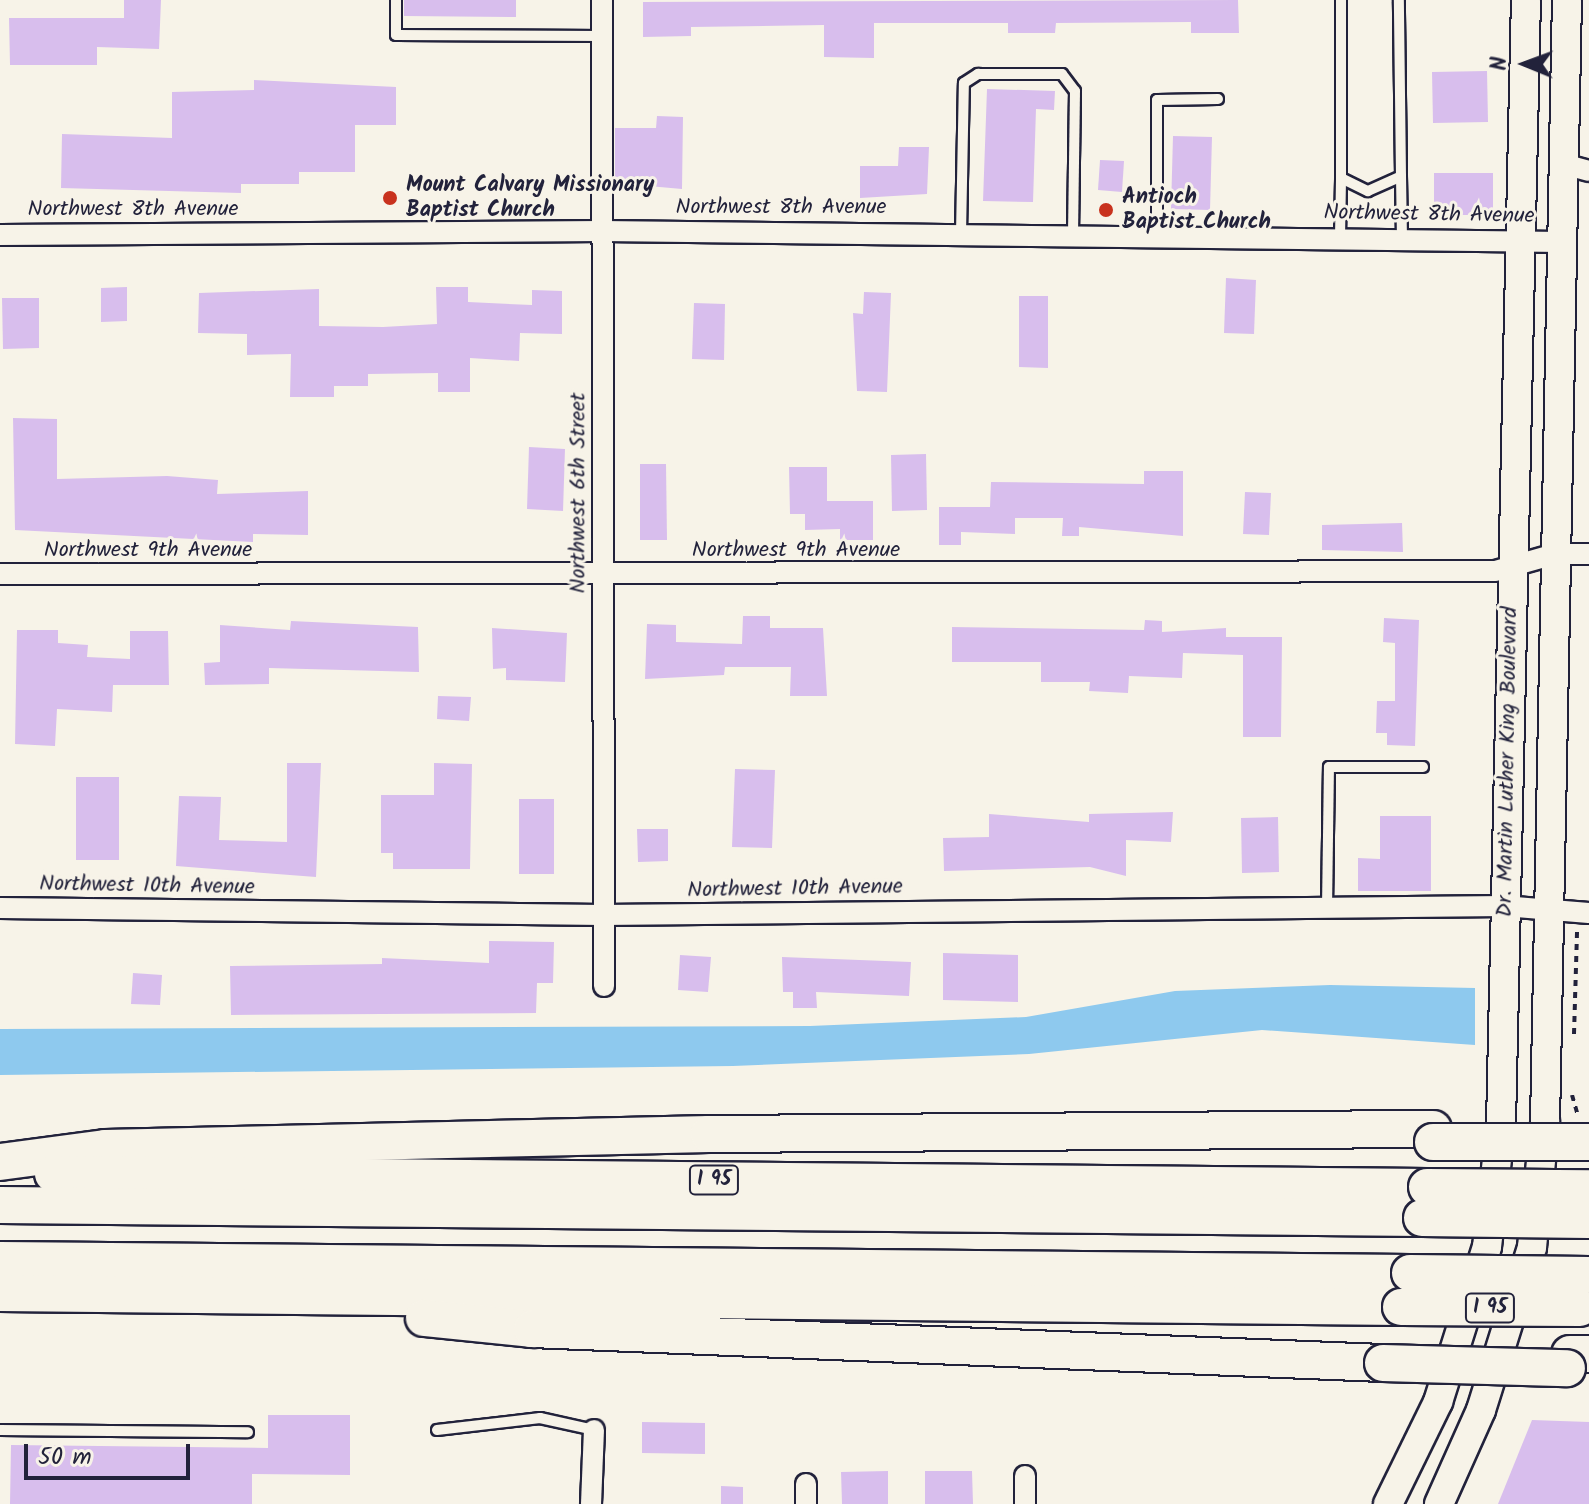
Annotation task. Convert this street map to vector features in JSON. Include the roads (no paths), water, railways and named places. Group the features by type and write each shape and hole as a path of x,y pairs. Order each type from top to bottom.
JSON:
{"highway":[{"path":"1433,1135 1589,1125"},
{"path":"0,1162 105,1148 615,1136 1232,1133 1433,1135 1589,1142"},
{"name":"I 95","path":"0,1174 1424,1203 1589,1188"},
{"path":"0,1205 1424,1203 1589,1220"},
{"path":"0,1260 1406,1290"},
{"name":"I 95","path":"0,1293 199,1295 1406,1290 1586,1297"},
{"path":"199,1295 532,1329 1202,1355 1579,1361"}],"main road":[{"name":"Dr. Martin Luther King Boulevard","path":"1388,1504 1438,1402 1487,1247 1501,1125 1526,0"},
{"name":"Dr. Martin Luther King Boulevard","path":"1439,1504 1481,1410 1532,1247 1545,1123 1562,242 1576,167 1567,0"}],"street":[{"name":"Northwest 6th Street","path":"602,0 604,986"},
{"name":"Northwest 8th Avenue","path":"0,235 602,231 1520,239 1562,242"},
{"name":"Northwest 9th Avenue","path":"0,574 605,576 1513,569 1555,554 1589,554"},
{"name":"Northwest 10th Avenue","path":"0,908 602,915 1505,906 1548,913 1589,913"},
{"path":"591,1504 594,1430"},
{"path":"1025,1476 1025,1504"}],"lane":[{"path":"396,0 396,35 602,36"},
{"path":"1340,237 1341,0"},
{"path":"1399,0 1402,238"},
{"path":"961,234 964,83 978,74 1062,74 1075,91 1073,235"},
{"path":"1157,236 1157,100 1218,99"},
{"path":"1341,178 1368,191 1401,176"},
{"path":"1327,908 1329,767 1423,767"},
{"path":"437,1430 540,1418 594,1430"},
{"path":"0,1430 248,1432"}],"water":[{"path":"1330,985 1475,988 1475,1045 1262,1030 1029,1054 733,1066 0,1075 0,1029 810,1026 1026,1017 1175,991"}],"place":[{"name":"Mount Calvary Missionary Baptist Church","path":"390,198"},
{"name":"Antioch Baptist Church","path":"1106,210"}]}
